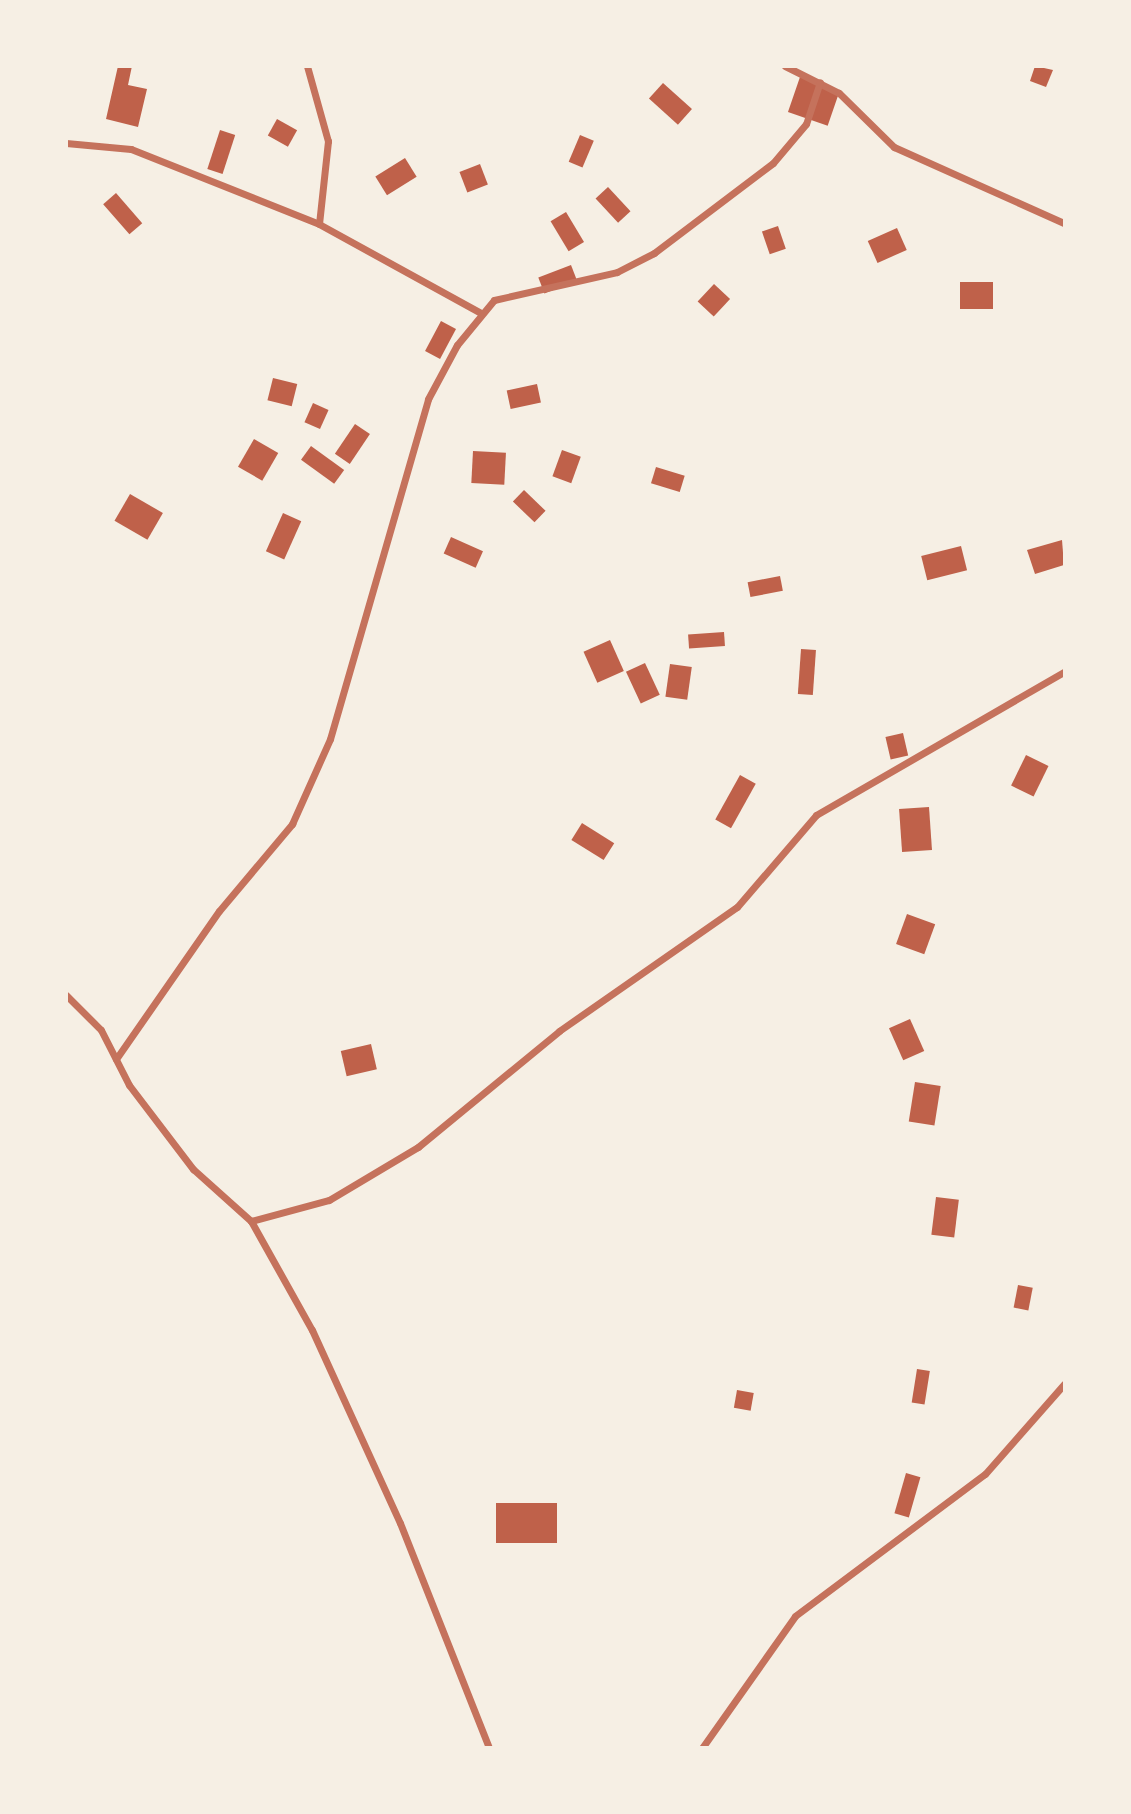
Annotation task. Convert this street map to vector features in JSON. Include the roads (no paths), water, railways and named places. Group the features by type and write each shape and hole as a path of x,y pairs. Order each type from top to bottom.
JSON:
{"street":[{"path":"307,66 328,141 319,224"},
{"path":"785,66 820,82 894,147 1065,223"},
{"path":"116,1059 219,911 292,824 330,739 428,399 481,313 494,300 617,272 654,253 773,163 806,124 820,82"},
{"path":"66,143 131,149 319,224 481,313"},
{"path":"251,1221 329,1200 418,1147 559,1031 737,908 816,815 1065,672"},
{"path":"66,995 101,1030 116,1059 193,1169 251,1221 312,1330 394,1511 489,1748"},
{"path":"702,1748 795,1616 985,1474 1065,1384"}]}
